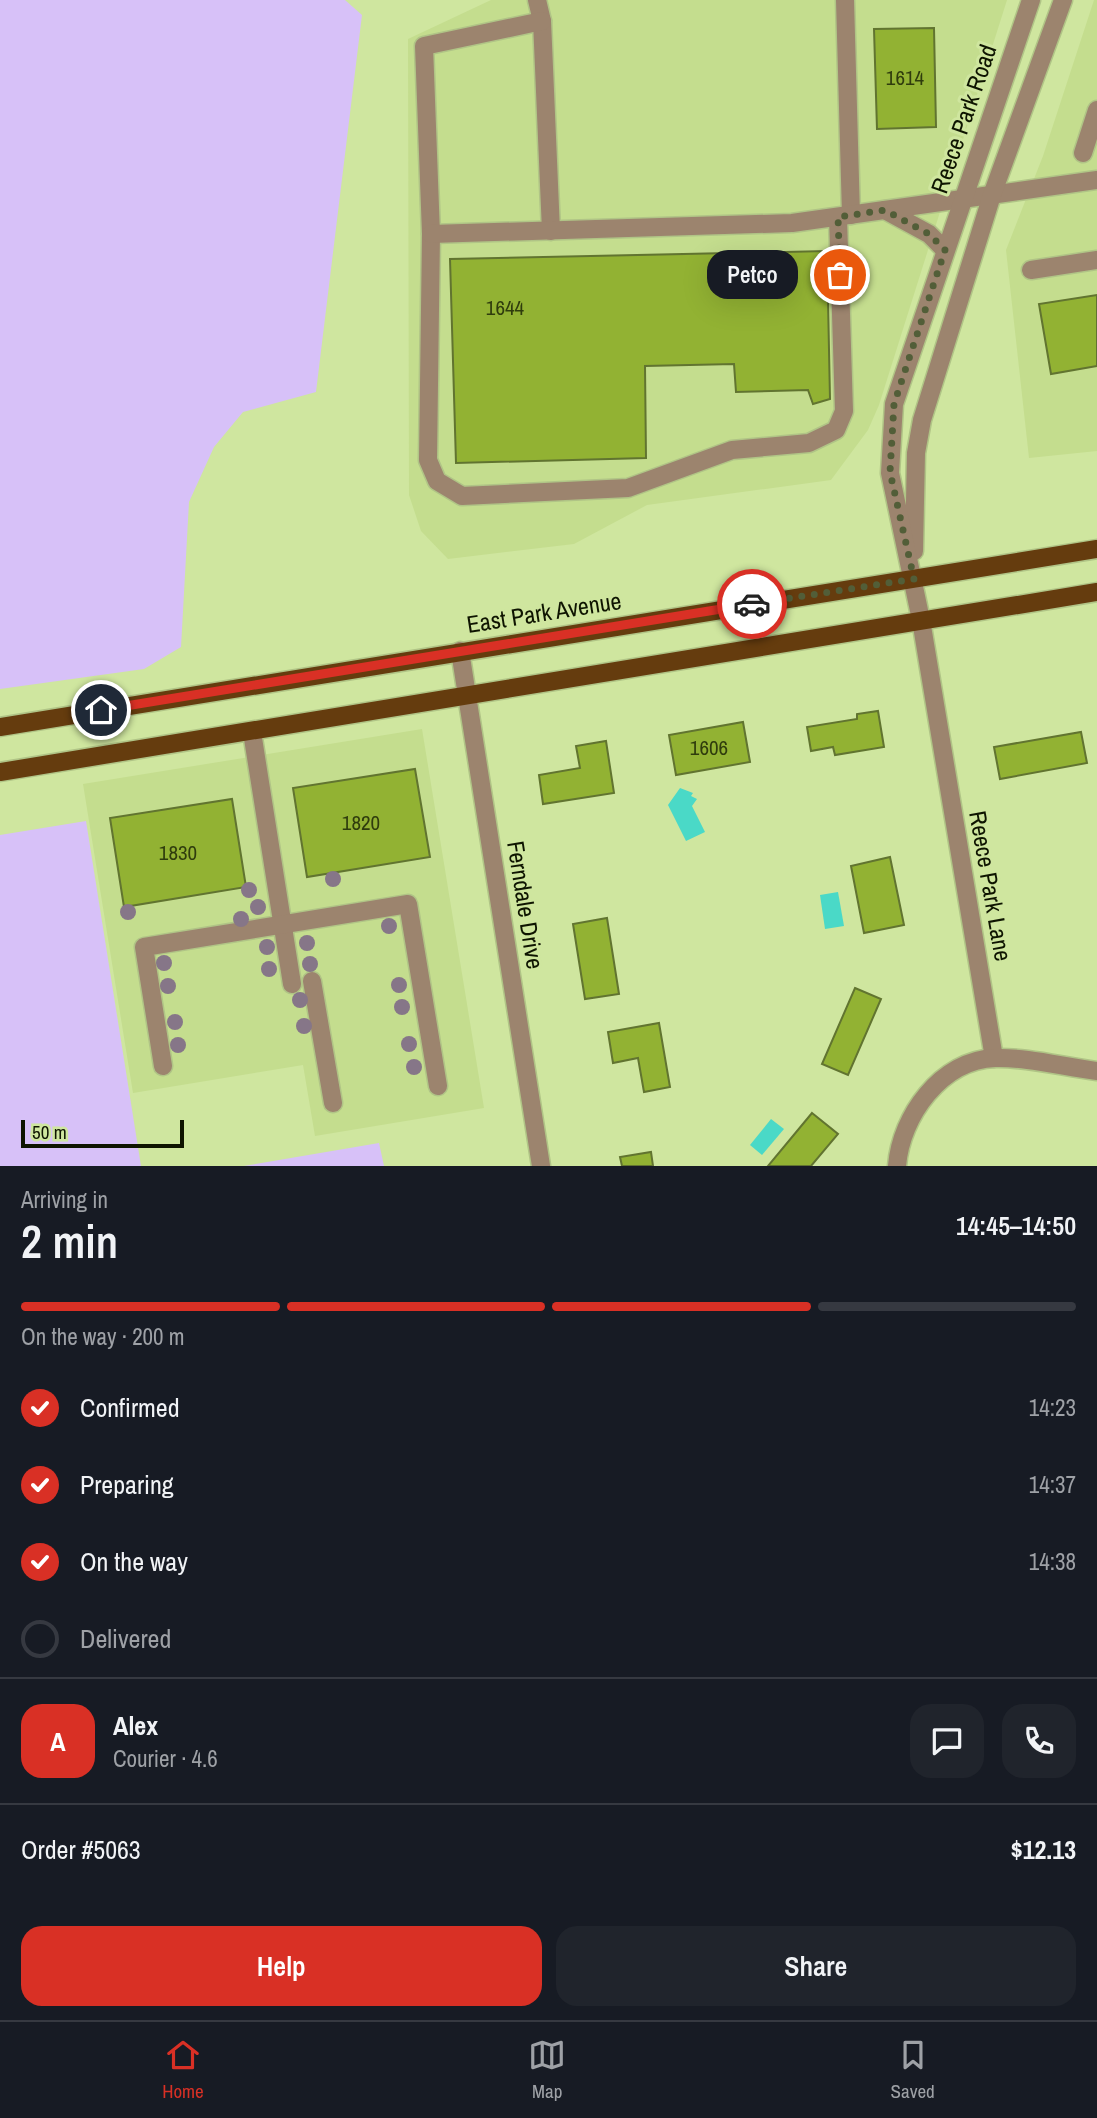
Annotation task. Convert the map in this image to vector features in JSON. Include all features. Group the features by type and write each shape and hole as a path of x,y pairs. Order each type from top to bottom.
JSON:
{"main road":[{"name":"East Park Avenue","path":"0,727 1097,548"},
{"path":"0,772 1097,592"}],"street":[{"path":"537,0 542,21 551,231"},
{"path":"542,21 424,46 431,234 428,460 437,481 462,496 628,488 732,450 809,443 836,430 844,411 845,0"},
{"name":"Reece Park Road","path":"921,620 890,472 894,404 1031,0"},
{"name":"Reece Park Road","path":"914,579 916,453 929,396 992,195 1063,0"},
{"path":"1083,153 1097,110"},
{"path":"431,234 792,223 1097,180"},
{"path":"885,210 929,234 945,250"},
{"path":"1031,270 1097,260"},
{"name":"Reece Park Lane","path":"921,620 994,1058"},
{"name":"Ferndale Drive","path":"460,651 541,1166"},
{"path":"253,732 292,984"},
{"path":"163,1066 144,947 408,904 438,1086"},
{"path":"312,981 333,1103"},
{"path":"897,1166 908,1124 929,1090 945,1077 975,1063 994,1058 1097,1071"}],"shaded area":[{"path":"0,0 345,0 362,15 316,392 243,412 214,447 189,502 181,647 144,669 0,689"},
{"path":"491,0 1007,0 879,405 868,430 831,480 647,505 574,544 448,559 421,531 409,495 408,39"},
{"path":"1094,0 1097,0 1097,451 1029,458 1006,250 1043,156"},
{"path":"422,729 484,1108 315,1136 303,1065 133,1093 83,784"},
{"path":"86,821 141,1166 0,1166 0,835"},
{"path":"379,1143 384,1166 244,1166"}],"water":[{"path":"680,788 693,793 691,796 697,799 692,806 705,832 686,841 668,805"},
{"path":"838,892 844,926 825,929 820,895"},
{"path":"771,1119 784,1129 762,1155 750,1145"}],"building":[{"path":"934,28 936,127 877,129 874,29"},
{"path":"827,251 830,399 813,404 808,390 736,392 734,364 645,366 646,458 456,463 450,259"},
{"path":"1097,295 1097,366 1051,374 1039,304"},
{"path":"878,711 884,747 835,755 833,747 811,751 807,727 857,719 857,714"},
{"path":"743,722 750,762 676,775 669,735"},
{"path":"1081,732 1087,763 1000,779 994,747"},
{"path":"606,741 614,793 543,804 539,775 580,768 576,746"},
{"path":"415,769 430,857 307,877 293,788"},
{"path":"232,799 246,887 124,907 110,818"},
{"path":"890,857 904,925 864,933 851,866"},
{"path":"607,918 619,994 585,999 573,924"},
{"path":"855,988 881,999 848,1075 822,1064"},
{"path":"659,1023 670,1087 644,1092 638,1058 613,1063 608,1032"},
{"path":"812,1113 838,1134 811,1166 768,1166"},
{"path":"651,1152 653,1166 622,1166 620,1157"}],"way so far":[{"path":"752,604 914,579 890,472 894,404 945,250 929,234 885,210 838,217 840,275"}],"place":[{"name":"Petco","path":"840,275"}],"route":[{"path":"101,710 752,604"}]}
